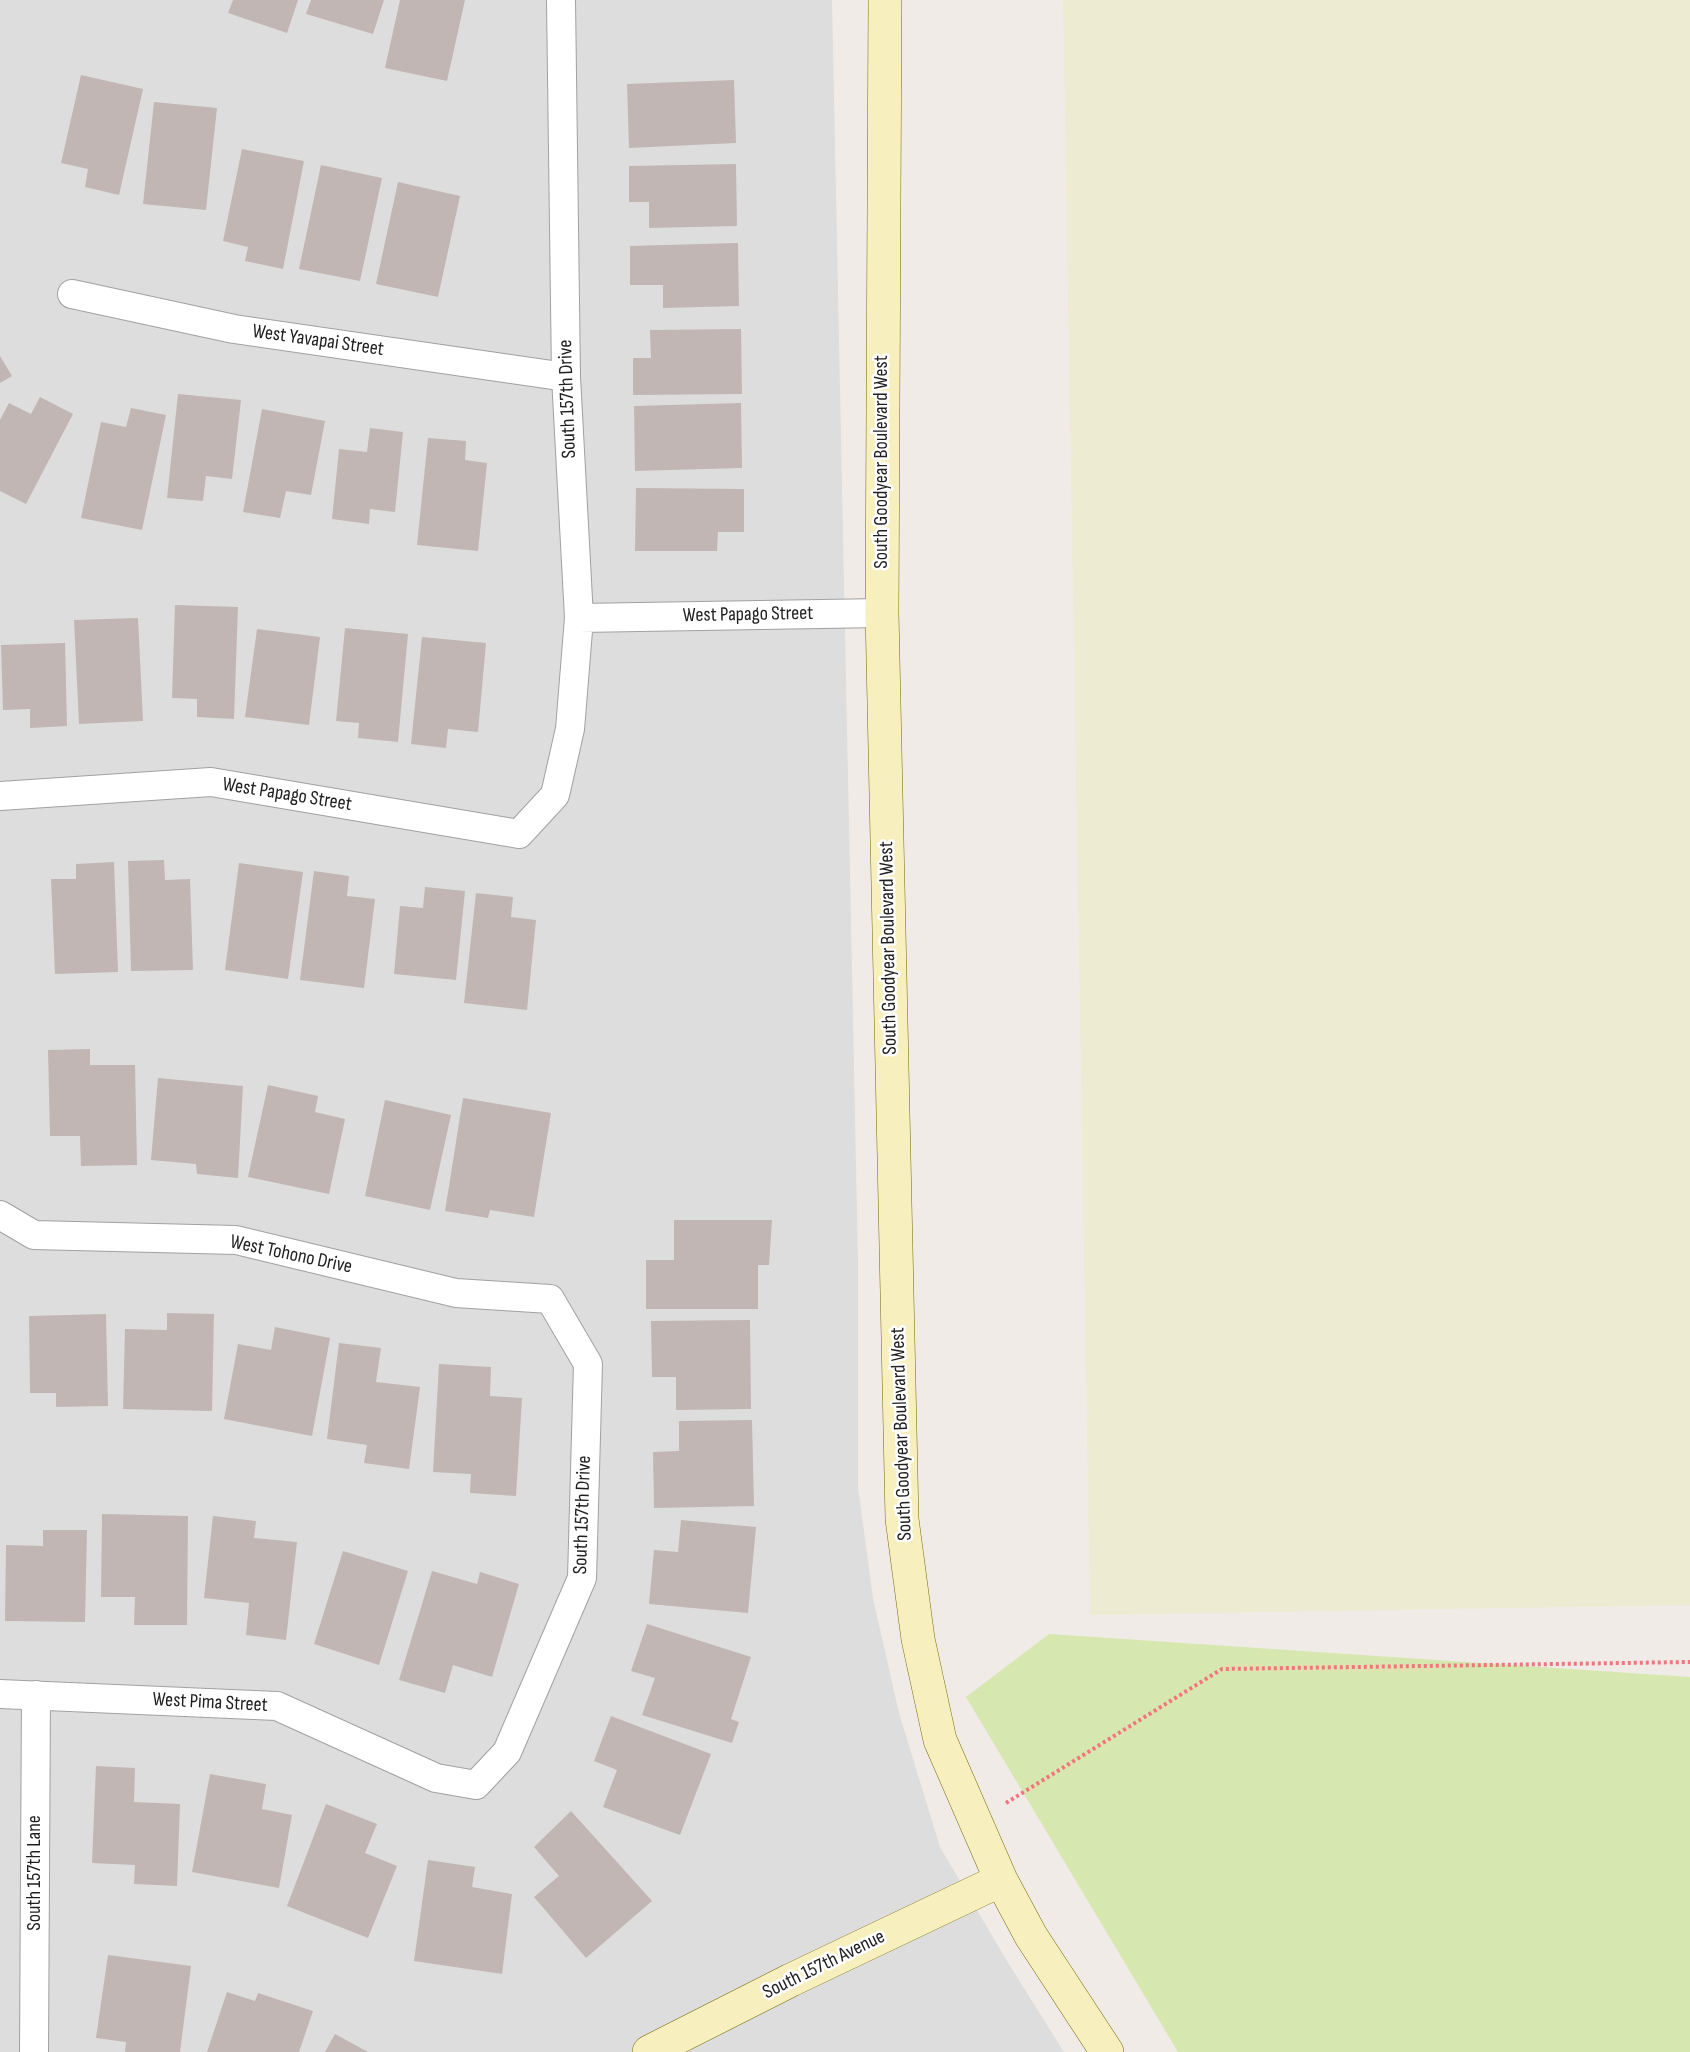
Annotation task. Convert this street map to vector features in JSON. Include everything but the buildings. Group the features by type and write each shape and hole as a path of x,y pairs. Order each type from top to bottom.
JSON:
{"street":[{"name":"South 157th Drive","path":"555,795 570,729 579,618 566,377 561,0"},
{"name":"South Goodyear Boulevard West","path":"885,0 882,613 902,1519 918,1639 940,1740 1001,1880 1031,1936 1107,2052"},
{"name":"West Yavapai Street","path":"72,294 234,329 566,377"},
{"name":"West Papago Street","path":"579,618 882,613"},
{"name":"West Papago Street","path":"0,796 211,782 519,834 555,795"},
{"name":"West Tohono Drive","path":"0,1215 34,1236 236,1240 456,1293 550,1299"},
{"name":"South 157th Drive","path":"476,1785 507,1752 582,1578 588,1364 550,1299"},
{"name":"West Pima Street","path":"0,1694 277,1706 436,1778 476,1785"},
{"name":"South 157th Lane","path":"34,2052 36,1695"},
{"name":"South 157th Avenue","path":"649,2052 802,1975 1001,1880"}],"path":[{"path":"975,1822 1222,1669 1690,1662"}],"shaded area":[{"path":"0,0 832,0 858,1261 858,1487 873,1598 899,1713 940,1847 1064,2052 0,2052"},
{"path":"1063,0 1690,0 1690,1605 1090,1615"}],"green space":[{"path":"1049,1634 1690,1677 1690,2052 1178,2052 966,1697"}]}
